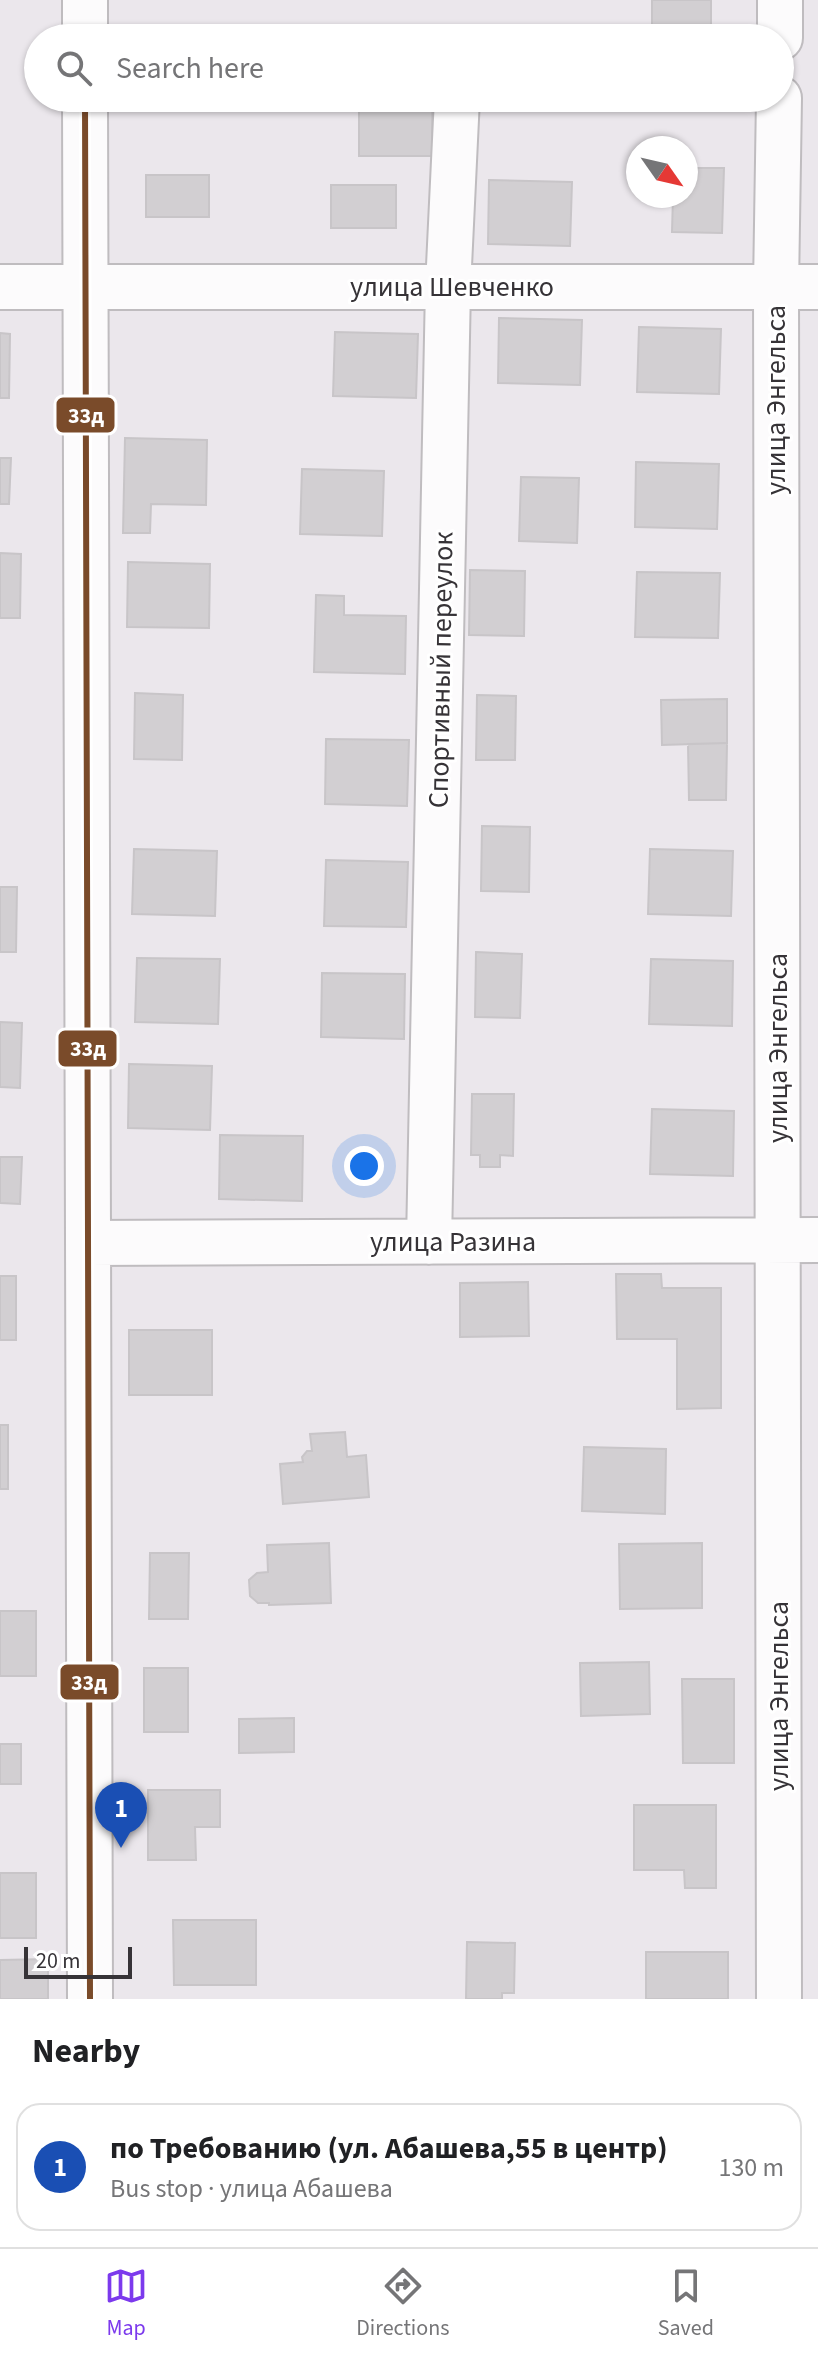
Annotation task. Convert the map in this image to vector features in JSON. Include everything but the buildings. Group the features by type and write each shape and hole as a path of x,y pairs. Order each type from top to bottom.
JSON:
{"street":[{"path":"85,0 85,24"},
{"path":"780,0 780,24"},
{"path":"85,112 90,1999"},
{"name":"Спортивный переулок","path":"429,1242 448,287 456,112"},
{"name":"улица Энгельса","path":"779,1999 798,1240 797,287 780,112"},
{"name":"улица Шевченко","path":"0,287 797,287"},
{"name":"улица Разина","path":"88,1243 798,1240"}],"transit line":[{"name":"33д","path":"85,112 90,1999"}],"place":[{"name":"по Требованию (ул. Абашева,55 в центр)","path":"121,1848"}]}
